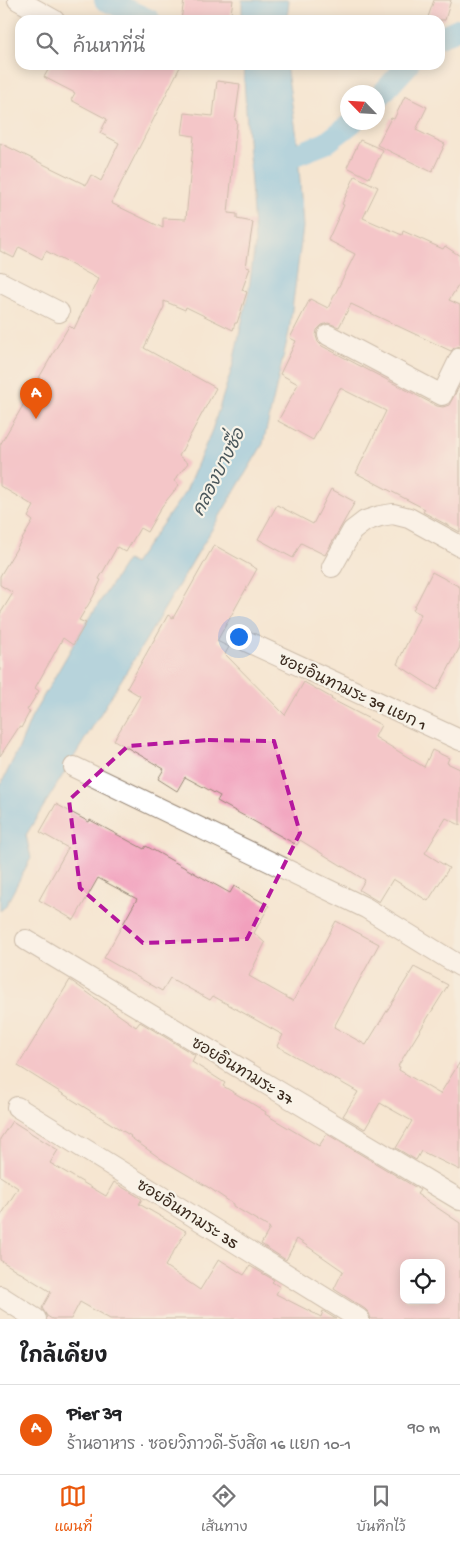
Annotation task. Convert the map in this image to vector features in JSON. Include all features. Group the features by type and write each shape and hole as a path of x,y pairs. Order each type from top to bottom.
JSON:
{"street":[{"path":"18,0 45,15"},
{"path":"0,282 59,312"},
{"path":"328,335 442,395 460,358"},
{"path":"332,567 352,531 366,521 380,516 393,514 409,518 460,546"},
{"name":"ซอยอินทามระ 39 แยก 1","path":"246,641 460,740"},
{"path":"74,767 366,908 460,966"},
{"name":"ซอยอินทามระ 37","path":"26,940 460,1200"},
{"name":"ซอยอินทามระ 35","path":"17,1107 359,1319"},
{"path":"0,1296 36,1319"}],"highlighted area":[{"path":"208,740 274,741 300,833 247,939 143,943 80,888 69,800 128,746"}],"water":[{"path":"242,0 289,0 288,15 242,15"},
{"name":"คลองบางซื่อ","path":"243,70 287,70 297,137 303,227 289,332 263,444 26,835 31,858 5,907 0,911 0,786 32,716 86,623 127,560 134,564 186,491 212,430 232,368 249,289 255,244"}],"building":[{"path":"184,0 233,0 231,15 182,15"},
{"path":"434,0 451,0 445,20 445,15 429,15"},
{"path":"48,70 178,70 111,203 163,228 163,218 186,219 194,136 182,134 185,113 213,116 217,81 240,84 235,120 237,121 228,213 237,214 237,219 253,222 246,267 250,268 242,290 247,292 233,330 186,307 185,310 164,301 164,307 144,348 216,388 179,456 188,463 174,481 179,485 162,506 147,532 140,528 126,552 117,547 99,579 101,580 93,597 79,620 86,623 73,645 63,638 35,688 39,691 27,710 30,711 21,728 19,727 0,756 0,614 13,593 0,585 0,576 33,521 28,517 34,506 0,486 0,445 69,326 74,329 98,279 46,251 42,259 19,247 14,258 0,251 0,143 86,185 91,175 101,181 119,143 100,133 107,119 71,100 75,93 44,77"},
{"path":"405,96 427,107 416,130 445,144 432,172 377,145 391,118 394,119"},
{"path":"360,140 383,150 369,178 347,167"},
{"path":"355,176 378,187 363,218 402,235 403,231 443,249 445,246 460,256 460,283 449,300 460,305 460,346 451,351 351,304 339,327 328,323 322,325 317,330 316,336 322,346 437,406 449,405 460,385 460,532 423,512 425,509 356,473 386,411 340,388 313,440 278,421 298,384 280,374 296,341 290,338 310,299 328,308 355,254 328,240"},
{"path":"331,489 355,502 325,555 301,543 293,558 258,539 277,505 313,524"},
{"path":"214,545 257,569 217,641 229,647 225,654 285,715 304,682 331,699 381,725 375,737 424,767 432,750 449,758 447,763 460,769 460,825 446,818 425,853 449,868 428,901 393,879 379,902 359,890 365,880 300,840 297,845 217,801 220,796 185,777 177,791 158,779 164,769 114,740 140,696 127,688 168,615 173,618"},
{"path":"432,572 460,587 460,647 437,690 397,664 421,614 413,610"},
{"path":"56,804 144,849 146,846 230,893 234,886 269,906 254,933 265,943 249,976 293,1001 336,921 379,944 334,1027 366,1045 414,967 448,985 398,1066 400,1067 399,1070 440,1094 460,1062 460,1170 421,1151 416,1160 396,1148 412,1121 380,1103 365,1129 343,1116 358,1092 277,1046 283,1035 213,996 210,1000 170,978 162,991 104,958 137,899 98,878 74,920 39,900 68,848 40,832"},
{"path":"70,980 136,1027 140,1022 195,1055 192,1062 225,1083 223,1086 266,1112 265,1114 319,1146 327,1134 420,1190 417,1194 460,1223 460,1319 371,1319 365,1309 334,1289 343,1271 297,1239 286,1260 261,1244 270,1228 164,1161 131,1136 18,1066"},
{"path":"12,1121 58,1150 50,1163 106,1196 114,1182 142,1199 139,1204 186,1231 165,1266 200,1290 219,1259 244,1275 250,1266 274,1280 272,1282 280,1287 276,1294 321,1317 323,1311 336,1319 110,1319 80,1302 71,1319 52,1319 47,1316 42,1308 51,1292 0,1260 0,1217 18,1188 0,1176 0,1139"}],"waterway":[{"path":"105,0 139,15"},
{"path":"445,35 460,28"},
{"path":"385,90 403,70"},
{"path":"277,162 326,143 343,130"}],"place":[{"name":"Pier 39","path":"36,419"}]}
